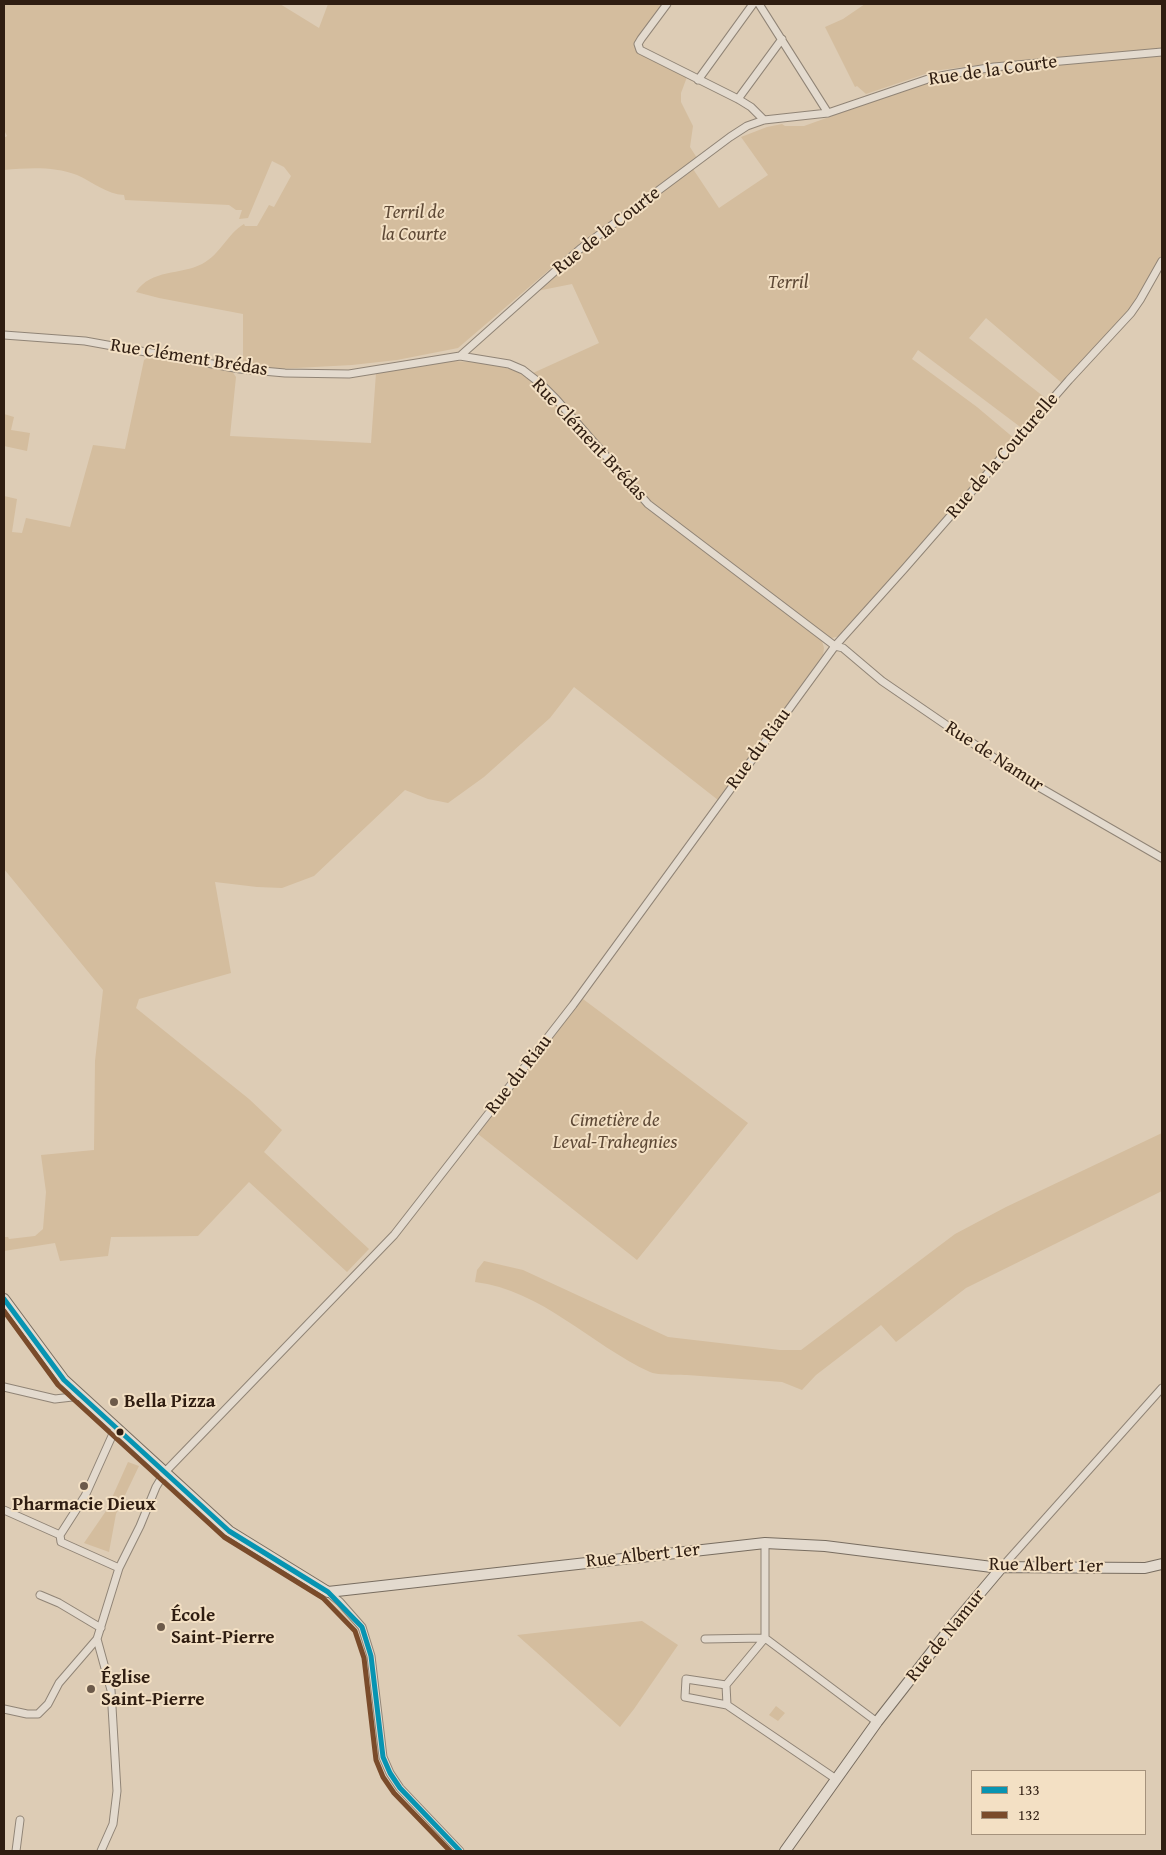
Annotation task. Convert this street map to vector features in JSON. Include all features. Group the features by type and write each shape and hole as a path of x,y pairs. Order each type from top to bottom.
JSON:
{"street":[{"path":"667,4 641,39 638,47 644,54 751,106 764,120"},
{"path":"698,80 753,4"},
{"path":"759,4 828,112"},
{"path":"738,99 782,39"},
{"name":"Rue de la Courte","path":"460,356 580,249 747,126 764,120 828,112 931,78 951,74 994,67 1162,52"},
{"name":"Rue de la Couturelle","path":"835,646 906,568 1069,380 1120,326 1140,300 1162,261"},
{"name":"Rue Clément Brédas","path":"4,335 85,341 240,369 285,373 349,374 460,356 509,364 523,370 556,399 648,504 835,646"},
{"name":"Rue de Namur","path":"835,646 843,648 882,681 1025,779 1162,858"},
{"name":"Rue du Riau","path":"97,1639 119,1568 140,1526 156,1487 165,1472 394,1235 560,1023 835,646"},
{"path":"4,1299 64,1380 81,1396 229,1531 328,1592 340,1602 362,1627 371,1656 383,1757 390,1773 400,1788 460,1851"},
{"path":"4,1387 55,1399 81,1396"},
{"name":"Rue de Namur","path":"785,1851 878,1722 948,1631 1002,1567 1162,1388"},
{"path":"116,1427 85,1496 60,1535 61,1542 119,1568"},
{"path":"4,1510 60,1535"},
{"path":"727,1705 726,1685 765,1638 765,1543"},
{"name":"Rue Albert 1er","path":"328,1592 765,1543 825,1546 1002,1567 1145,1568 1162,1564"},
{"path":"40,1595 59,1602 101,1628"},
{"path":"705,1639 765,1638 878,1722"},
{"path":"4,1709 38,1714 48,1704 58,1683 97,1639"},
{"path":"97,1639 111,1690 116,1791 113,1824 101,1851"},
{"path":"726,1685 686,1679 685,1697 727,1705 836,1779"},
{"path":"16,1851 20,1820"}],"green space":[{"name":"Terril de la Courte","path":"4,4 280,4 319,28 328,4 663,4 636,44 635,49 640,54 687,77 681,93 681,102 693,126 690,147 697,158 577,246 458,348 397,360 352,365 277,369 243,365 243,314 136,292 150,279 194,267 209,260 233,233 244,224 245,226 257,226 269,205 274,207 291,176 284,167 272,161 248,218 239,219 242,210 236,210 229,205 125,200 124,195 105,190 68,172 40,168 4,170 4,138 7,136 4,130"},
{"path":"865,4 1162,4 1162,49 985,64 934,71 866,94 857,86 855,87 825,27 843,19"},
{"name":"Terril","path":"1162,55 1162,255 1148,282 1129,311 1063,384 986,318 969,338 1048,400 1023,429 918,350 912,359 977,407 1015,439 840,636 827,637 654,506 563,402 533,373 599,343 572,284 537,291 586,249 693,169 719,208 768,175 741,137 767,127 782,124 785,126 804,126 930,81 992,70"},
{"path":"150,356 232,371 236,377 230,436 371,443 376,373 454,361 485,363 519,371 538,385 652,512 822,641 824,648 823,655 718,800 574,687 550,718 484,777 448,803 428,799 405,790 314,876 282,888 215,882 231,973 139,999 136,1008 249,1099 282,1130 264,1152 369,1249 347,1272 249,1182 198,1236 111,1237 108,1256 60,1261 55,1243 4,1251 4,1237 9,1239 35,1236 43,1229 46,1192 41,1155 94,1150 95,1061 103,990 4,869 4,496 17,499 12,532 22,533 26,518 70,527 93,445 125,449 144,360"},
{"path":"4,414 14,417 11,430 30,433 27,451 4,446"},
{"name":"Cimetière de Leval-Trahegnies","path":"583,999 748,1123 637,1260 478,1134"},
{"path":"1162,1133 1162,1191 966,1288 896,1342 881,1325 816,1375 802,1390 782,1382 650,1372 628,1361 544,1307 499,1287 475,1282 477,1270 484,1261 523,1270 668,1337 780,1350 801,1350 955,1234 1006,1207"},
{"path":"128,1462 139,1466 116,1514 109,1552 84,1543 106,1511"},
{"path":"642,1621 678,1645 620,1727 517,1635"},
{"path":"776,1706 785,1713 778,1721 769,1715"}],"transit line":[{"name":"133","path":"4,1299 64,1380 229,1531 328,1592 362,1627 371,1656 383,1757 390,1773 400,1788 460,1851"},
{"name":"132","path":"4,1311 58,1385 224,1537 323,1598 355,1631 364,1658 376,1760 383,1777 394,1793 450,1851"}],"place":[{"name":"Bella Pizza","path":"114,1402"},
{"name":"Pharmacie Dieux","path":"84,1486"},
{"name":"École Saint-Pierre","path":"161,1627"},
{"name":"Église Saint-Pierre","path":"91,1689"}]}
